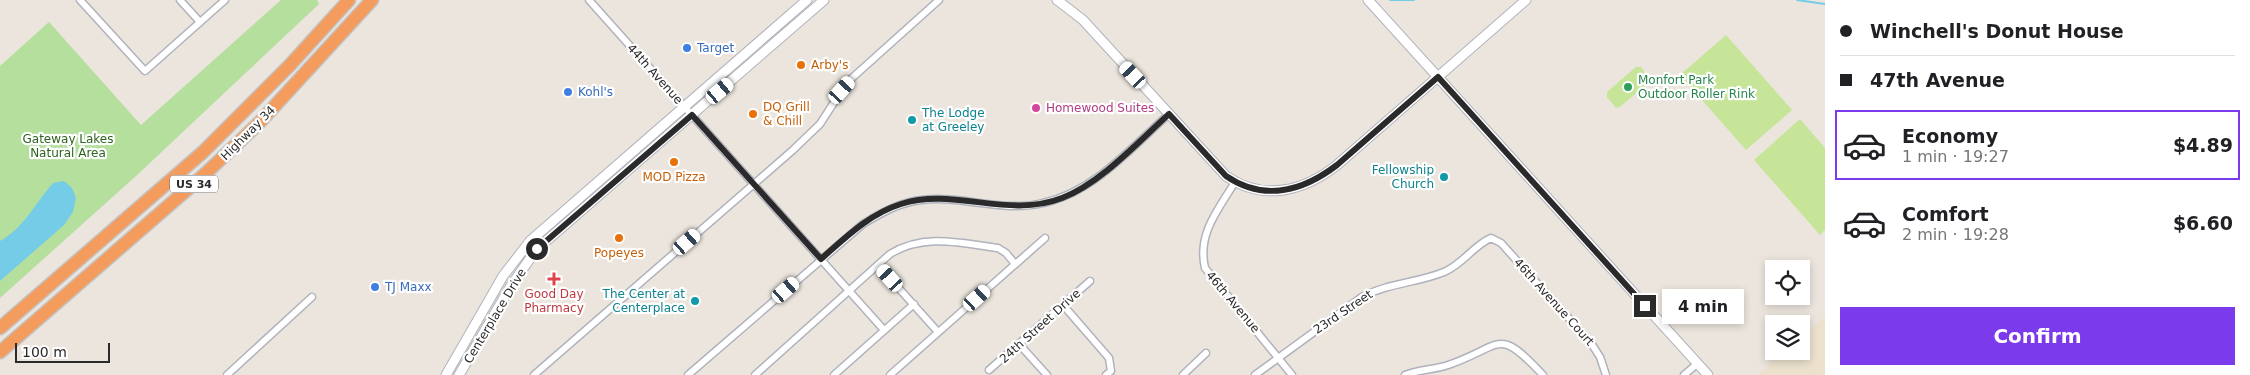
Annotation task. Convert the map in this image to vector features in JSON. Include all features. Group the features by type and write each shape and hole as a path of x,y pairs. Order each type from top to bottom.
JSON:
{"highway":[{"name":"Highway 34","path":"0,328 203,152 284,72 349,0"},
{"name":"Highway 34","path":"0,352 206,174 260,122 372,0"},
{"path":"337,12 350,24"}],"street":[{"path":"80,0 145,71 225,0"},
{"path":"180,0 200,22"},
{"name":"44th Avenue","path":"589,0 884,330"},
{"name":"Centerplace Drive","path":"446,375 503,276 530,241 807,0"},
{"name":"Centerplace Drive","path":"459,375 512,284 537,249 824,0"},
{"path":"534,375 754,184 820,124 852,78 939,0"},
{"path":"1057,0 1083,20 1226,176 1235,182 1265,191 1283,191 1305,186 1324,176 1526,0"},
{"path":"1368,0 1708,375"},
{"path":"688,375 863,224 901,204 922,200 942,199 1005,206 1028,206 1062,198 1096,178 1169,114"},
{"name":"46th Avenue","path":"1235,182 1204,236 1202,247 1205,268 1292,375"},
{"path":"890,375 1045,238"},
{"name":"23rd Street","path":"1255,375 1362,297 1376,289 1446,271 1483,241 1491,238"},
{"name":"46th Avenue Court","path":"1491,238 1501,243 1591,343 1600,357 1606,375"},
{"path":"755,375 890,254 911,244 938,240 998,248 1015,264"},
{"path":"878,265 938,332"},
{"name":"24th Street Drive","path":"990,370 1090,281"},
{"path":"227,375 312,297"},
{"path":"834,375 914,304"},
{"path":"1063,305 1109,358 1109,373"},
{"path":"1019,344 1047,375"},
{"path":"1406,375 1446,366 1497,344 1506,344 1518,349 1543,375"},
{"path":"1183,375 1206,353"},
{"path":"1684,375 1697,364"}],"shaded area":[{"path":"1825,317 1825,375 1758,375 1775,360 1810,360 1810,330"}],"green space":[{"name":"Gateway Lakes Natural Area","path":"281,0 317,0 319,4 136,176 0,298 0,66 49,22 141,125"},
{"path":"1726,35 1792,110 1746,150 1680,75"},
{"name":"Monfort Park Outdoor Roller Rink","path":"1636,67 1641,67 1649,78 1649,82 1620,107 1616,108 1607,97 1607,92"},
{"path":"1800,119 1825,148 1825,230 1820,235 1754,160"}],"water":[{"path":"64,181 72,188 76,198 73,212 64,225 0,281 0,241 23,222 53,183"}],"waterway":[{"path":"1390,0 1414,0"},
{"path":"1797,0 1825,4"}],"place":[{"name":"Target","path":"687,48"},
{"name":"Arby's","path":"801,65"},
{"name":"Monfort Park Outdoor Roller Rink","path":"1628,87"},
{"name":"Kohl's","path":"568,92"},
{"name":"Homewood Suites","path":"1036,108"},
{"name":"DQ Grill & Chill","path":"753,114"},
{"name":"The Lodge at Greeley","path":"912,120"},
{"name":"MOD Pizza","path":"674,162"},
{"name":"Fellowship Church","path":"1444,177"},
{"name":"Popeyes","path":"619,238"},
{"name":"Good Day Pharmacy","path":"554,279"},
{"name":"TJ Maxx","path":"375,287"},
{"name":"The Center at Centerplace","path":"695,301"}],"route":[{"path":"537,249 692,115 821,259 863,224 882,212 901,204 942,199 1005,206 1028,206 1062,198 1096,178 1169,114 1226,176 1235,182 1265,191 1283,191 1305,186 1324,176 1438,77 1645,306"}]}
